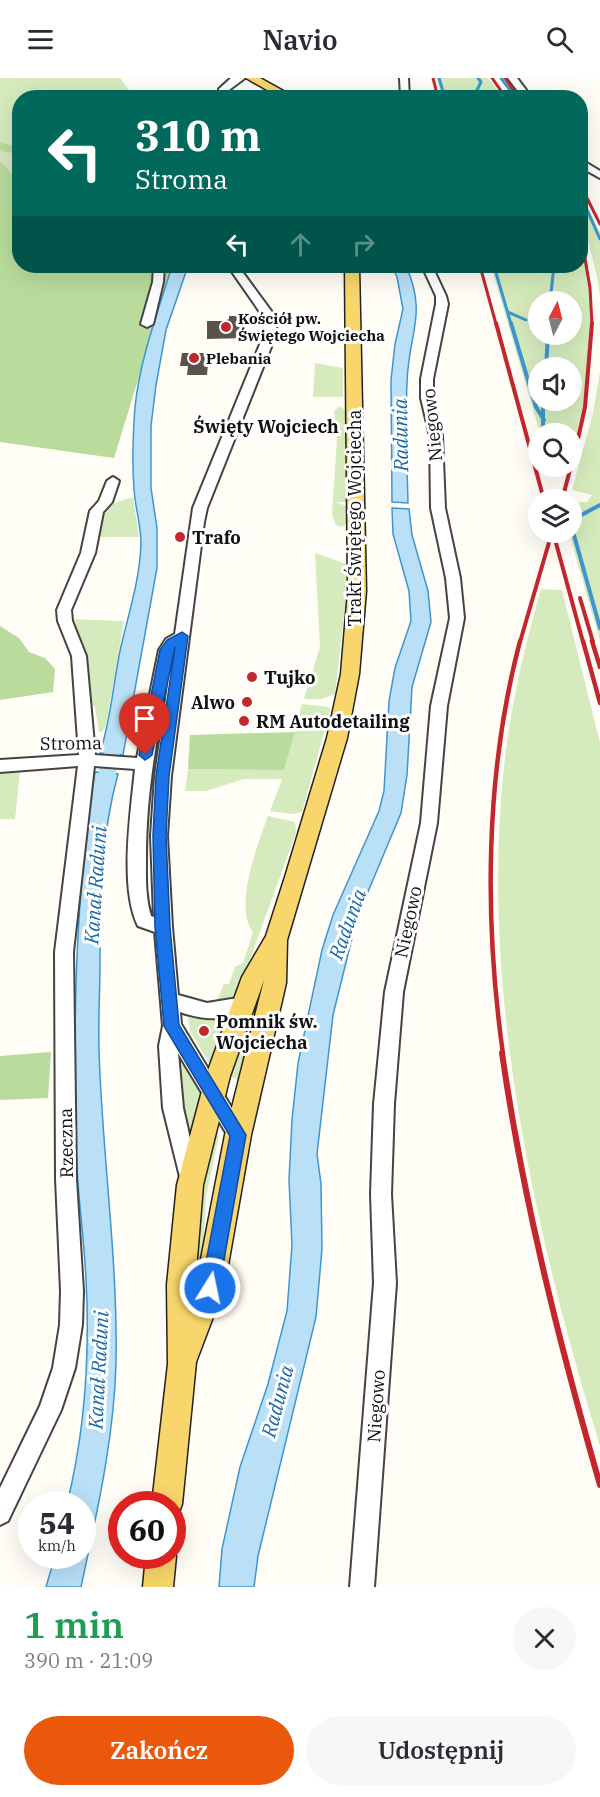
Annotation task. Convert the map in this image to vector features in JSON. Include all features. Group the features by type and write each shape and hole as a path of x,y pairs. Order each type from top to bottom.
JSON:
{"main road":[{"path":"252,78 275,90"},
{"path":"273,78 289,90"},
{"name":"Trakt Świętego Wojciecha","path":"168,1491 182,1364 180,1285 190,1185 213,1092 253,977 276,939 337,738 353,645 357,591 352,273"},
{"name":"Trakt Świętego Wojciecha","path":"182,1364 210,1288 238,1135 275,983 276,939"},
{"path":"158,1587 160,1569"}],"street":[{"path":"512,78 522,90"},
{"path":"221,90 235,79"},
{"path":"147,324 159,273"},
{"name":"Trakt Świętego Wojciecha","path":"190,1185 173,1108 168,1046 171,1026 170,1000 163,927 159,836 163,776 200,508 271,332 268,315 238,273"},
{"name":"Niegowo","path":"362,1587 385,1283 381,1194 384,1104 394,992 429,823 439,706 456,618 453,578 438,508 436,436 427,398 427,379 442,304 441,296 430,273"},
{"name":"Rzeczna","path":"0,1514 50,1410 64,1368 70,1325 72,1291 66,1179 64,952 91,760 79,656 65,621 64,610 88,553 97,511 105,502 113,481"},
{"path":"163,927 144,921 136,899 138,818 144,764 166,650 171,643 182,636"},
{"name":"Stroma","path":"0,766 91,760 144,764"},
{"path":"170,1000 200,1011 218,1013 244,1005"},
{"path":"171,1026 238,1135"}],"green space":[{"path":"0,78 120,78 129,90 12,90 12,145 0,142"},
{"path":"436,78 488,78 497,90 440,90"},
{"path":"0,142 12,145 12,273 171,273 114,458 0,442"},
{"path":"0,151 12,153 12,174 0,161"},
{"path":"588,208 600,233 600,296 588,239"},
{"path":"493,273 588,273 591,346 582,408 582,357 528,357 528,392"},
{"path":"315,363 343,368 343,397 313,397"},
{"path":"600,372 600,641 572,543 582,543 582,502 587,502 592,495 582,492 582,489 572,489 576,477 582,477 582,453 593,413"},
{"path":"339,406 345,410 346,502 336,502 346,506 346,525 341,527 336,525 332,515 337,439 334,411"},
{"path":"534,411 582,411 579,423 537,423"},
{"path":"133,497 139,537 97,537 106,509 115,503"},
{"path":"315,553 346,564 345,607 335,694 322,699 304,699 320,647"},
{"path":"541,589 562,590 600,743 600,1446 554,1280 534,1193 518,1106 506,1018 499,931 499,844 505,758 511,715"},
{"path":"69,619 124,621 106,725 102,732 99,732 95,707 88,702"},
{"path":"0,626 19,638 29,652 45,658 55,669 53,692 0,700"},
{"path":"302,704 329,707 330,711 302,812 293,814 270,811 282,779 244,779 206,791 185,791 188,769 284,770"},
{"path":"295,732 284,770 188,769 190,735"},
{"path":"20,772 15,819 0,819 0,774"},
{"path":"268,816 295,822 296,833 242,981 232,998 215,1004 224,984 229,984 235,967 243,963 253,932 247,921 246,891"},
{"path":"270,961 240,1080 227,1076"},
{"path":"188,1017 206,1020 226,1017 210,1064 190,1031"},
{"path":"175,1047 202,1091 186,1142"},
{"path":"51,1052 48,1098 0,1100 0,1056"},
{"path":"219,1135 206,1197 203,1255 195,1304 188,1303 200,1195 211,1138"}],"water":[{"path":"170,273 186,273 166,330 151,426 151,488 157,528 157,568 123,755 100,753 107,728 120,651 140,557 141,536 133,469 134,427 137,389 150,335"},
{"name":"Radunia","path":"395,273 408,273 416,298 406,398 408,503 392,502 391,380 395,344 403,309"},
{"name":"Radunia","path":"392,508 409,509 412,535 428,591 431,622 412,687 407,775 401,813 357,918 333,1015 317,1154 321,1184 322,1249 316,1317 258,1556 254,1587 219,1587 222,1549 240,1467 268,1384 287,1311 292,1245 289,1180 298,1063 322,950 333,915 379,811 384,791 389,701 395,668 411,621 409,591 393,534"},
{"path":"95,772 118,774 108,820 103,868 100,915 99,1028 101,1089 115,1284 116,1363 112,1420 96,1516 96,1491 70,1491 82,1421 87,1336 86,1279 76,1148 75,1007 79,913"},
{"path":"51,1569 85,1569 81,1587 46,1587"}],"building":[{"name":"Kościół pw. Świętego Wojciecha","path":"229,316 257,316 245,325 247,338 207,339 207,321 225,321 229,319"},
{"name":"Plebania","path":"182,353 209,353 207,375 187,375 188,366 180,366"}],"waterway":[{"path":"439,78 443,90"},
{"path":"477,90 481,82 478,78"},
{"path":"501,78 510,90"},
{"path":"588,212 600,239"},
{"path":"496,273 511,324"},
{"path":"551,291 553,273"},
{"path":"508,312 526,320"},
{"path":"511,323 536,407 543,418"},
{"path":"547,345 547,357"},
{"path":"543,411 543,418"},
{"path":"543,418 543,423"},
{"path":"582,515 600,505"},
{"path":"576,543 600,628"},
{"name":"Kanał Raduni","path":"102,797 117,730"}],"railway":[{"path":"433,78 436,90"},
{"path":"492,78 500,90"},
{"path":"505,78 513,90"},
{"path":"588,200 600,224"},
{"path":"482,273 496,324"},
{"path":"587,273 592,323"},
{"path":"496,323 541,489"},
{"path":"581,423 585,407 592,323"},
{"path":"565,489 568,477"},
{"path":"520,642 549,543"},
{"path":"556,543 583,642"},
{"path":"580,598 593,642"},
{"path":"503,1054 493,951 491,846 500,742 508,691 520,641"},
{"path":"583,641 600,703"},
{"path":"592,641 600,667"},
{"path":"502,1053 531,1217 570,1378 600,1485"}],"place":[{"name":"Kościół pw. Świętego Wojciecha","path":"226,327"},
{"name":"Plebania","path":"194,358"},
{"name":"Trafo","path":"180,537"},
{"name":"Tujko","path":"252,677"},
{"name":"Alwo","path":"247,702"},
{"name":"RM Autodetailing","path":"244,721"},
{"name":"Pomnik św. Wojciecha","path":"204,1031"}],"district":[{"name":"Święty Wojciech","path":"266,426"}],"route":[{"path":"145,755 166,650 171,643 182,636 163,776 159,836 171,1026 238,1135 210,1288"}]}
